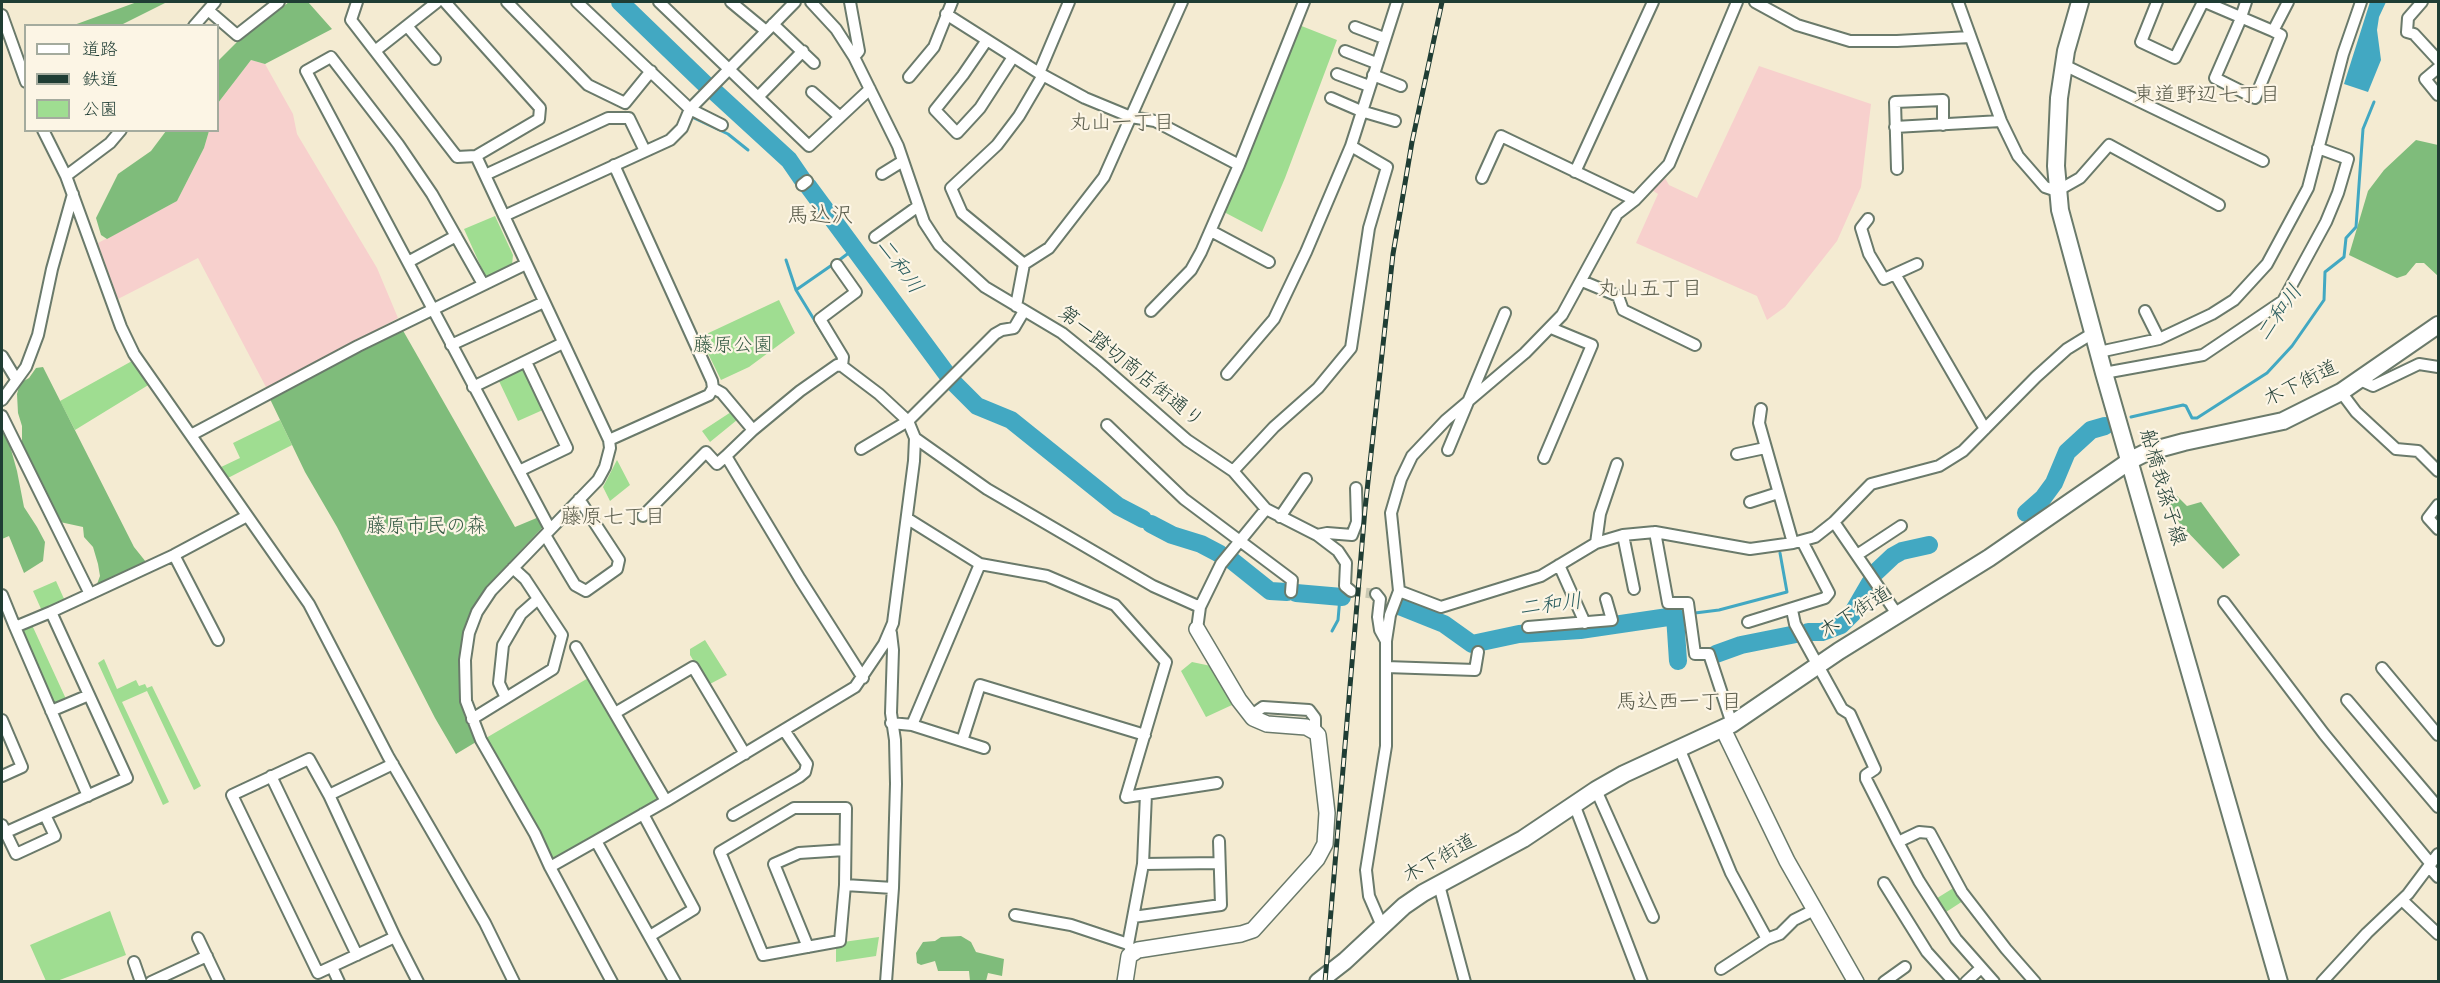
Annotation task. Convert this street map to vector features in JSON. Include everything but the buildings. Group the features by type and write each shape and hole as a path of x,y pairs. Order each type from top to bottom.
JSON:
{"main road":[{"name":"船橋我孫子線","path":"2080,2 2064,65 2057,124 2057,191 2060,210 2104,374 2131,460 2279,981"},
{"name":"木下街道","path":"1318,981 1345,961 1404,906 1523,839 1596,790 1643,764 1728,726 1817,665 1989,558 2131,460 2146,452 2184,442 2283,421 2341,392 2439,325"}],"street":[{"path":"196,24 211,6 237,35 279,2"},
{"path":"357,2 351,20 457,157 476,156 539,119 540,108 445,2"},
{"path":"375,51 437,2"},
{"path":"507,2 588,85 625,103 651,71"},
{"path":"577,2 690,109 722,124"},
{"path":"659,2 809,146 870,89"},
{"path":"731,2 803,51 814,63"},
{"path":"504,216 670,140 682,128 690,109 795,2"},
{"name":"第一踏切商店街通り","path":"811,2 836,29 854,57 888,122 917,207 939,245 986,287 1062,333 1187,440 1233,471 1266,509 1317,535 1338,551 1346,563 1345,586 1351,591"},
{"path":"850,2 859,51 854,57"},
{"path":"909,76 930,53 952,2"},
{"path":"1024,264 962,213 951,188 997,145 1019,116 1041,74 1069,2"},
{"path":"1024,264 1049,248 1098,185 1182,2"},
{"path":"1151,311 1191,270 1211,231 1304,2"},
{"path":"1227,374 1274,319 1306,252 1351,146 1376,63 1398,2"},
{"path":"1575,172 1653,2"},
{"path":"1382,926 1369,896 1366,870 1386,746 1386,641 1390,615 1399,591 1391,513 1401,478 1412,456 1470,398 1525,353 1551,328 1562,315 1582,281 1617,214 1635,200 1669,164 1737,2"},
{"path":"1755,2 1797,25 1850,41 1970,37"},
{"path":"1958,2 2001,121 2018,156 2045,187 2057,191 2080,178 2109,146 2220,205"},
{"path":"2157,2 2141,42 2175,58 2204,2 2240,17 2281,35 2255,98 2215,78 2240,17 2246,2"},
{"path":"2273,32 2288,2"},
{"path":"2098,352 2159,339 2212,314 2234,300 2266,264 2308,188 2343,54 2361,2"},
{"path":"2422,2 2408,18 2407,32 2414,34 2439,60"},
{"path":"946,14 1041,74 1085,98 1131,117 1155,121 1239,165"},
{"path":"2,15 24,76"},
{"path":"407,26 435,59"},
{"path":"1355,27 1384,39"},
{"path":"987,40 935,110 957,133 980,108 1013,57"},
{"path":"758,97 803,51"},
{"path":"1345,51 1376,63"},
{"path":"483,284 432,194 398,144 331,57 306,71 434,308 451,345 519,471 575,585 586,591 617,569 619,560 579,500"},
{"path":"2064,65 2263,161"},
{"path":"2439,68 2425,79 2439,95"},
{"path":"1337,74 1369,86"},
{"path":"1373,75 1401,86"},
{"path":"812,92 839,117"},
{"path":"1331,98 1361,111 1395,121"},
{"path":"1897,169 1895,102 1943,100 1943,125"},
{"path":"485,174 608,118 629,118 645,151"},
{"path":"1896,127 2001,121"},
{"path":"44,132 66,176 130,346 309,604 393,764 480,913 514,981"},
{"path":"66,176 110,142 119,132"},
{"path":"1482,178 1502,136 1635,200"},
{"path":"1233,471 1274,427 1317,388 1351,348 1369,228 1387,167 1351,146"},
{"path":"2104,374 2203,355 2283,301 2326,222 2348,159 2318,148"},
{"path":"476,156 609,440 605,467 597,480 513,568 484,602 469,633 464,690 481,740 535,834 550,867 612,981"},
{"path":"882,174 903,161"},
{"path":"609,440 709,395 713,388 712,381 614,165"},
{"path":"2,400 15,379 26,367 39,335 52,269 73,194"},
{"path":"875,237 917,207"},
{"path":"1868,219 1861,228 1869,254 1884,279 1917,264"},
{"path":"1211,231 1269,262"},
{"path":"408,262 456,236"},
{"path":"191,435 434,308 526,264"},
{"path":"861,449 908,421 995,334 1014,328 1020,309 1024,264"},
{"path":"837,265 856,292 820,319 843,357 842,366"},
{"path":"1895,274 1985,429"},
{"path":"1582,281 1618,296 1623,310 1695,345"},
{"path":"451,345 544,302"},
{"path":"2145,311 2159,339"},
{"path":"1448,450 1506,313"},
{"path":"1544,458 1592,345 1551,328"},
{"path":"1399,591 1441,608 1541,576 1596,543 1623,535 1655,532 1750,549 1798,542 1815,537 1834,522 1871,484 1948,462 1963,452 2036,376 2067,349 2093,333"},
{"path":"473,387 563,343"},
{"path":"2,356 15,379"},
{"path":"519,471 567,448 526,362"},
{"path":"2360,380 2373,386 2419,364 2439,367"},
{"path":"643,516 706,452 717,464 753,430 837,365 842,366 879,394 908,421 915,438 908,519 891,633 891,723 895,740 896,773 893,888 886,981"},
{"path":"713,388 722,393 753,430"},
{"path":"2341,392 2356,412 2396,449 2418,452 2439,471"},
{"path":"1748,622 1825,598 1828,592 1798,542 1778,493 1759,423 1761,408"},
{"path":"2,416 90,594"},
{"path":"1107,425 1174,490 1292,580 1291,592"},
{"path":"915,438 987,489 1153,586 1200,607"},
{"path":"1737,454 1765,448"},
{"path":"726,456 863,678"},
{"path":"1596,543 1600,514 1617,464"},
{"path":"1280,517 1306,479"},
{"path":"1317,535 1327,533 1352,535 1357,522 1356,488"},
{"path":"1750,502 1778,493"},
{"path":"2439,505 2428,518 2439,529"},
{"path":"1015,915 1071,925 1130,948 1249,932 1317,859 1325,844 1327,813 1320,741 1316,732 1306,727 1267,724 1253,718 1239,700 1197,629 1200,607 1221,564 1266,509"},
{"path":"15,627 174,555 247,516"},
{"path":"908,519 980,564 1047,576 1114,604 1166,662 1126,797 1217,783"},
{"path":"1834,522 1897,614"},
{"path":"1857,555 1901,526"},
{"path":"1655,532 1668,603 1688,603 1695,654 1709,654 1728,726 1768,825 1856,981"},
{"path":"1623,535 1634,589"},
{"path":"174,555 218,640"},
{"path":"912,725 980,564"},
{"path":"1558,565 1585,623"},
{"path":"472,719 553,669 562,635 525,579 513,568"},
{"path":"1376,594 1380,599 1378,618 1380,630 1386,641"},
{"path":"2,595 88,796"},
{"path":"506,698 500,683 503,645 521,614 538,599"},
{"path":"1528,627 1612,620 1606,599"},
{"path":"2224,602 2324,734 2439,877"},
{"path":"1792,610 1795,624 1817,665 1842,709 1850,714 1875,769 1866,775 1866,779 1919,881 1956,939 1994,981"},
{"path":"45,815 56,836 16,854 3,830 45,815 127,778 51,612"},
{"path":"550,867 666,801 855,687 891,633"},
{"path":"576,647 666,801"},
{"path":"1386,667 1475,670 1478,652"},
{"path":"615,713 693,667 745,754"},
{"path":"2382,668 2439,735"},
{"path":"962,741 980,685 1145,735"},
{"path":"51,711 89,695"},
{"path":"2347,700 2439,807"},
{"path":"2,720 22,767 2,776"},
{"path":"891,723 912,725 984,748"},
{"path":"733,815 805,772 807,765 784,730"},
{"path":"1679,748 1731,873 1767,939"},
{"path":"395,937 318,973 232,795 309,759 329,795 418,981"},
{"path":"329,795 393,764"},
{"path":"271,776 357,955"},
{"path":"1596,790 1653,917"},
{"path":"1125,981 1133,917 1143,864 1146,794"},
{"path":"1574,804 1642,981"},
{"path":"794,808 846,808 845,885 840,941 763,955 720,852 794,808"},
{"path":"643,814 694,909 650,936"},
{"path":"1898,842 1919,831 1930,833 1962,892 2006,949 2035,981"},
{"path":"596,841 675,981"},
{"path":"1133,917 1221,905 1219,841"},
{"path":"808,946 774,864 799,853 845,850"},
{"path":"2322,981 2402,900 2439,854"},
{"path":"1143,864 1220,863"},
{"path":"1884,884 1927,952 1954,981"},
{"path":"845,885 893,888"},
{"path":"1439,885 1465,981"},
{"path":"2402,900 2439,934"},
{"path":"1721,969 1767,939 1780,934 1794,920 1814,910"},
{"path":"198,938 219,981"},
{"path":"152,981 207,956"},
{"path":"134,962 141,981"},
{"path":"332,967 339,981"},
{"path":"1884,981 1905,967"},
{"path":"1966,981 1981,968"}],"shaded area":[{"path":"251,60 265,64 293,114 297,134 377,268 398,318 267,389 198,258 118,299 98,243 177,201 204,148 209,132 219,132 219,102"},
{"path":"1759,66 1871,104 1861,187 1837,241 1785,307 1767,320 1757,296 1636,243 1658,194 1652,190 1665,178 1669,185 1697,198"}],"green space":[{"path":"137,2 167,2 123,24 77,24"},
{"path":"289,2 308,2 332,29 265,64 251,60 219,102 219,60 239,40"},
{"path":"1299,25 1337,40 1262,232 1224,212"},
{"path":"165,132 209,132 204,148 177,201 107,239 101,235 96,218 118,174 151,151"},
{"path":"2416,140 2438,145 2438,276 2424,263 2416,263 2406,275 2397,278 2349,255 2368,191 2384,170"},
{"path":"495,216 513,255 512,265 486,278 464,229"},
{"name":"藤原公園","path":"779,300 795,333 749,367 721,380 700,337"},
{"name":"藤原市民の森","path":"401,327 515,527 539,517 543,522 542,528 486,587 467,622 459,661 459,690 465,717 476,742 456,754 435,718 337,527 305,472 270,399"},
{"path":"132,361 150,384 75,430 60,401"},
{"path":"43,367 134,547 146,562 97,584 100,576 98,564 93,547 84,537 83,527 60,522 22,444 17,394 20,383 29,378 36,368"},
{"path":"522,368 527,370 545,409 518,421 498,379"},
{"path":"731,412 737,420 710,442 702,431"},
{"path":"280,420 292,445 226,479 219,468 240,458 233,443"},
{"path":"2,428 7,435 24,507 45,542 43,561 24,573 9,536 2,539"},
{"path":"617,460 630,485 610,501 603,487"},
{"path":"2177,496 2187,506 2201,502 2240,555 2223,569 2180,524 2165,499"},
{"path":"56,581 65,601 42,611 33,591"},
{"path":"32,625 66,699 55,704 51,701 23,633 24,628"},
{"path":"705,640 727,675 708,685 690,655 690,649"},
{"path":"104,659 117,689 136,680 139,686 145,684 147,688 152,686 201,786 194,790 147,691 122,702 169,802 163,805 98,663"},
{"path":"1192,662 1211,666 1232,705 1206,717 1181,671"},
{"path":"590,677 662,799 552,861 486,738"},
{"path":"1955,887 1963,901 1943,914 1934,900"},
{"path":"110,911 126,955 57,981 46,981 30,945"},
{"path":"961,936 971,942 976,952 1004,959 1002,976 988,973 986,981 970,981 969,971 938,971 935,961 921,965 917,963 916,953 923,942 935,941 941,937"},
{"path":"879,937 876,956 836,962 836,943"}],"water":[{"path":"2370,2 2386,2 2379,17 2377,30 2381,60 2368,92 2344,84"}],"waterway":[{"name":"二和川","path":"620,2 706,85"},
{"name":"二和川","path":"716,93 789,160 802,179"},
{"name":"二和川","path":"2131,417 2183,405 2186,406 2192,418 2197,418 2267,373 2292,346 2324,300 2325,272 2344,257 2346,238 2356,227 2363,129 2374,102"},
{"path":"694,118 728,134 748,150"},
{"name":"二和川","path":"808,186 949,377"},
{"path":"838,261 854,249"},
{"path":"786,260 796,290"},
{"path":"832,265 796,290 837,357"},
{"name":"二和川","path":"953,382 977,406 1011,420 1118,506 1143,519"},
{"name":"二和川","path":"2026,513 2043,498 2054,483 2067,452 2091,430 2105,426"},
{"name":"二和川","path":"1151,524 1220,554"},
{"name":"二和川","path":"1876,572 1902,551 1929,545"},
{"path":"1695,613 1719,610 1787,592 1780,553"},
{"name":"二和川","path":"1230,559 1270,591 1287,592"},
{"name":"二和川","path":"1808,632 1822,632 1841,625 1852,614 1870,583"},
{"name":"二和川","path":"1296,593 1342,597"},
{"path":"1332,631 1338,620 1340,597"},
{"name":"二和川","path":"1399,606 1444,624 1472,644 1519,634 1580,630 1675,616 1678,661"},
{"name":"二和川","path":"1716,654 1741,645 1796,634"}],"tunnel":[{"path":"1351,591 1376,594"}],"railway":[{"path":"1325,982 1365,509 1393,254 1412,142 1442,2"}],"district":[{"name":"東道野辺七丁目","path":"2207,98"},
{"name":"丸山一丁目","path":"1122,126"},
{"name":"馬込沢","path":"820,219"},
{"name":"丸山五丁目","path":"1650,292"},
{"name":"藤原七丁目","path":"613,520"},
{"name":"馬込西一丁目","path":"1679,705"}]}
